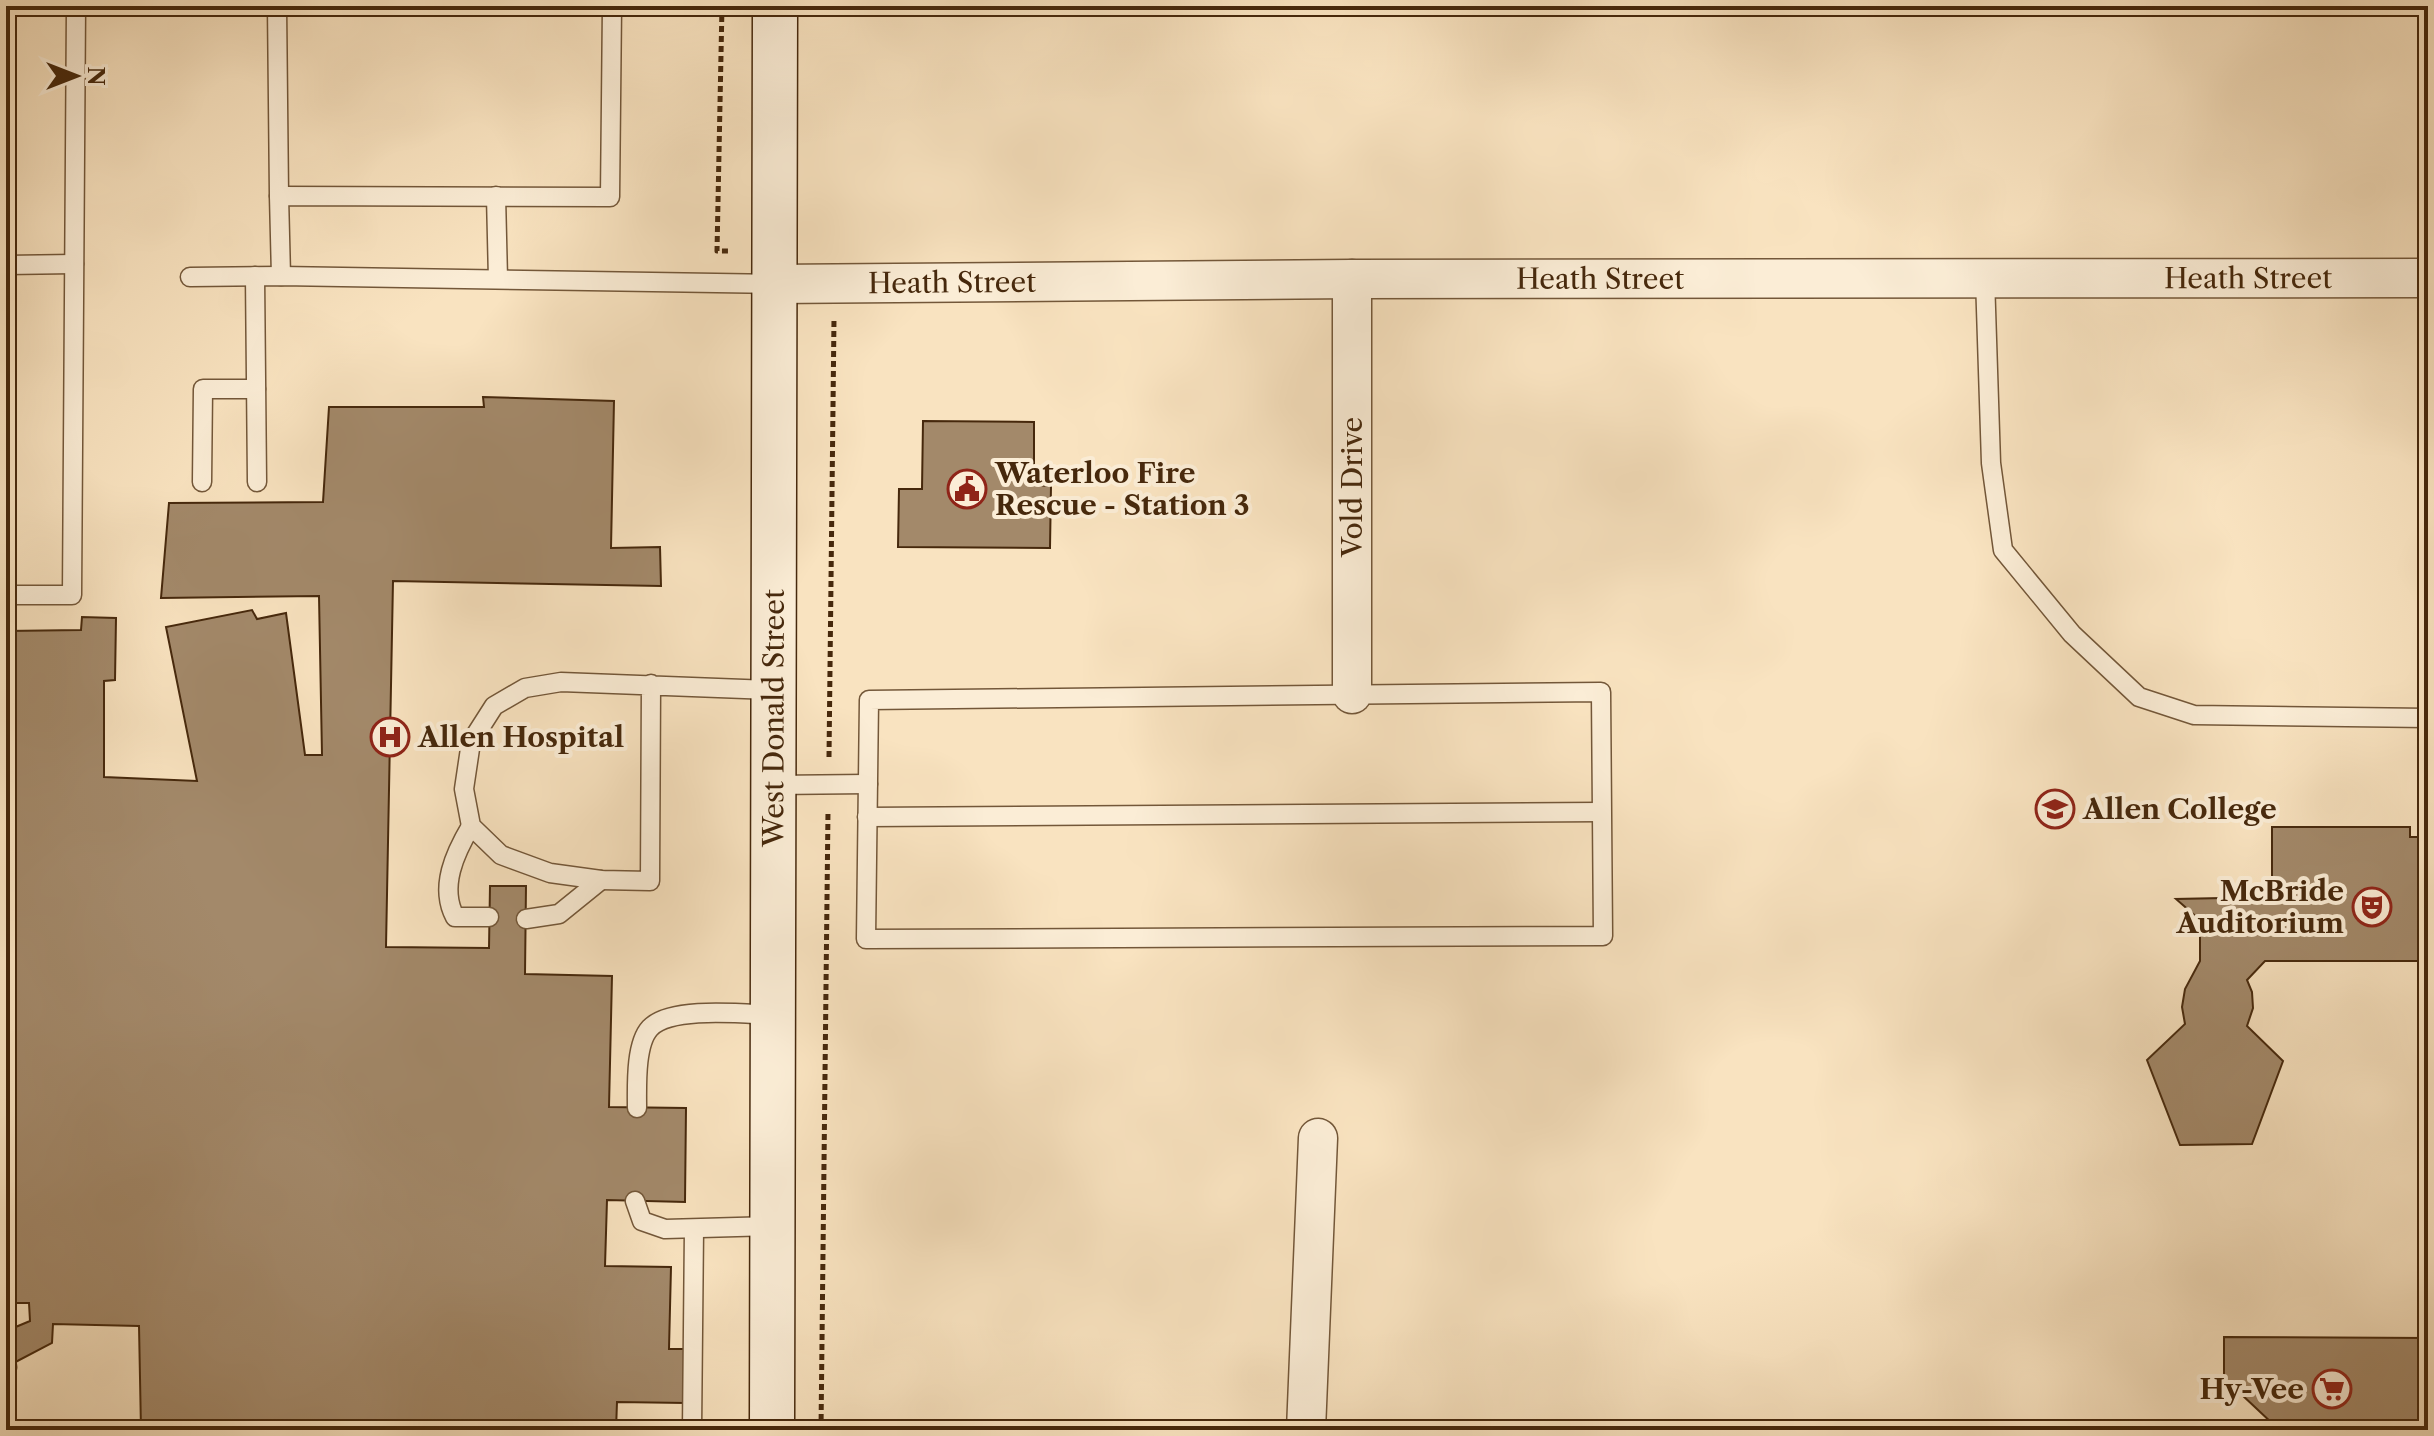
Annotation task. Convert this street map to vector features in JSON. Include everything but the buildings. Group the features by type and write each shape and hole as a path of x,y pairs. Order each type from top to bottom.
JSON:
{"main road":[{"name":"West Donald Street","path":"772,1430 775,6"}],"street":[{"name":"Heath Street","path":"774,284 1352,279 2428,278"},
{"name":"Vold Drive","path":"1352,279 1352,694"},
{"path":"1306,1430 1318,1138"}],"lane":[{"path":"6,595 72,595 76,6"},
{"path":"277,6 281,276"},
{"path":"279,196 610,197 612,6"},
{"path":"496,196 498,279"},
{"path":"6,265 74,264"},
{"path":"255,276 257,482"},
{"path":"190,277 774,284"},
{"path":"1985,278 1991,463 2003,550 2072,634 2139,697 2194,715 2428,718"},
{"path":"202,482 203,389 256,389"},
{"path":"651,684 650,881 601,880 550,873 501,855 471,826 464,789 471,742 494,706 525,688 561,682 651,684 773,690"},
{"path":"1601,692 1603,936 866,939 868,784 869,700 1601,692"},
{"path":"773,785 868,784"},
{"path":"867,817 1601,812"},
{"path":"471,826 458,847 450,872 448,905 455,917 489,917"},
{"path":"526,919 559,914 601,880"},
{"path":"637,1108 638,1059 650,1028 674,1016 717,1013 773,1015"},
{"path":"635,1201 642,1221 665,1229 773,1226"},
{"path":"692,1430 694,1229"}],"place":[{"name":"Waterloo Fire Rescue - Station 3","path":"967,489"},
{"name":"Allen Hospital","path":"390,737"},
{"name":"Allen College","path":"2055,809"},
{"name":"McBride Auditorium","path":"2372,907"},
{"name":"Hy-Vee","path":"2332,1389"}]}
